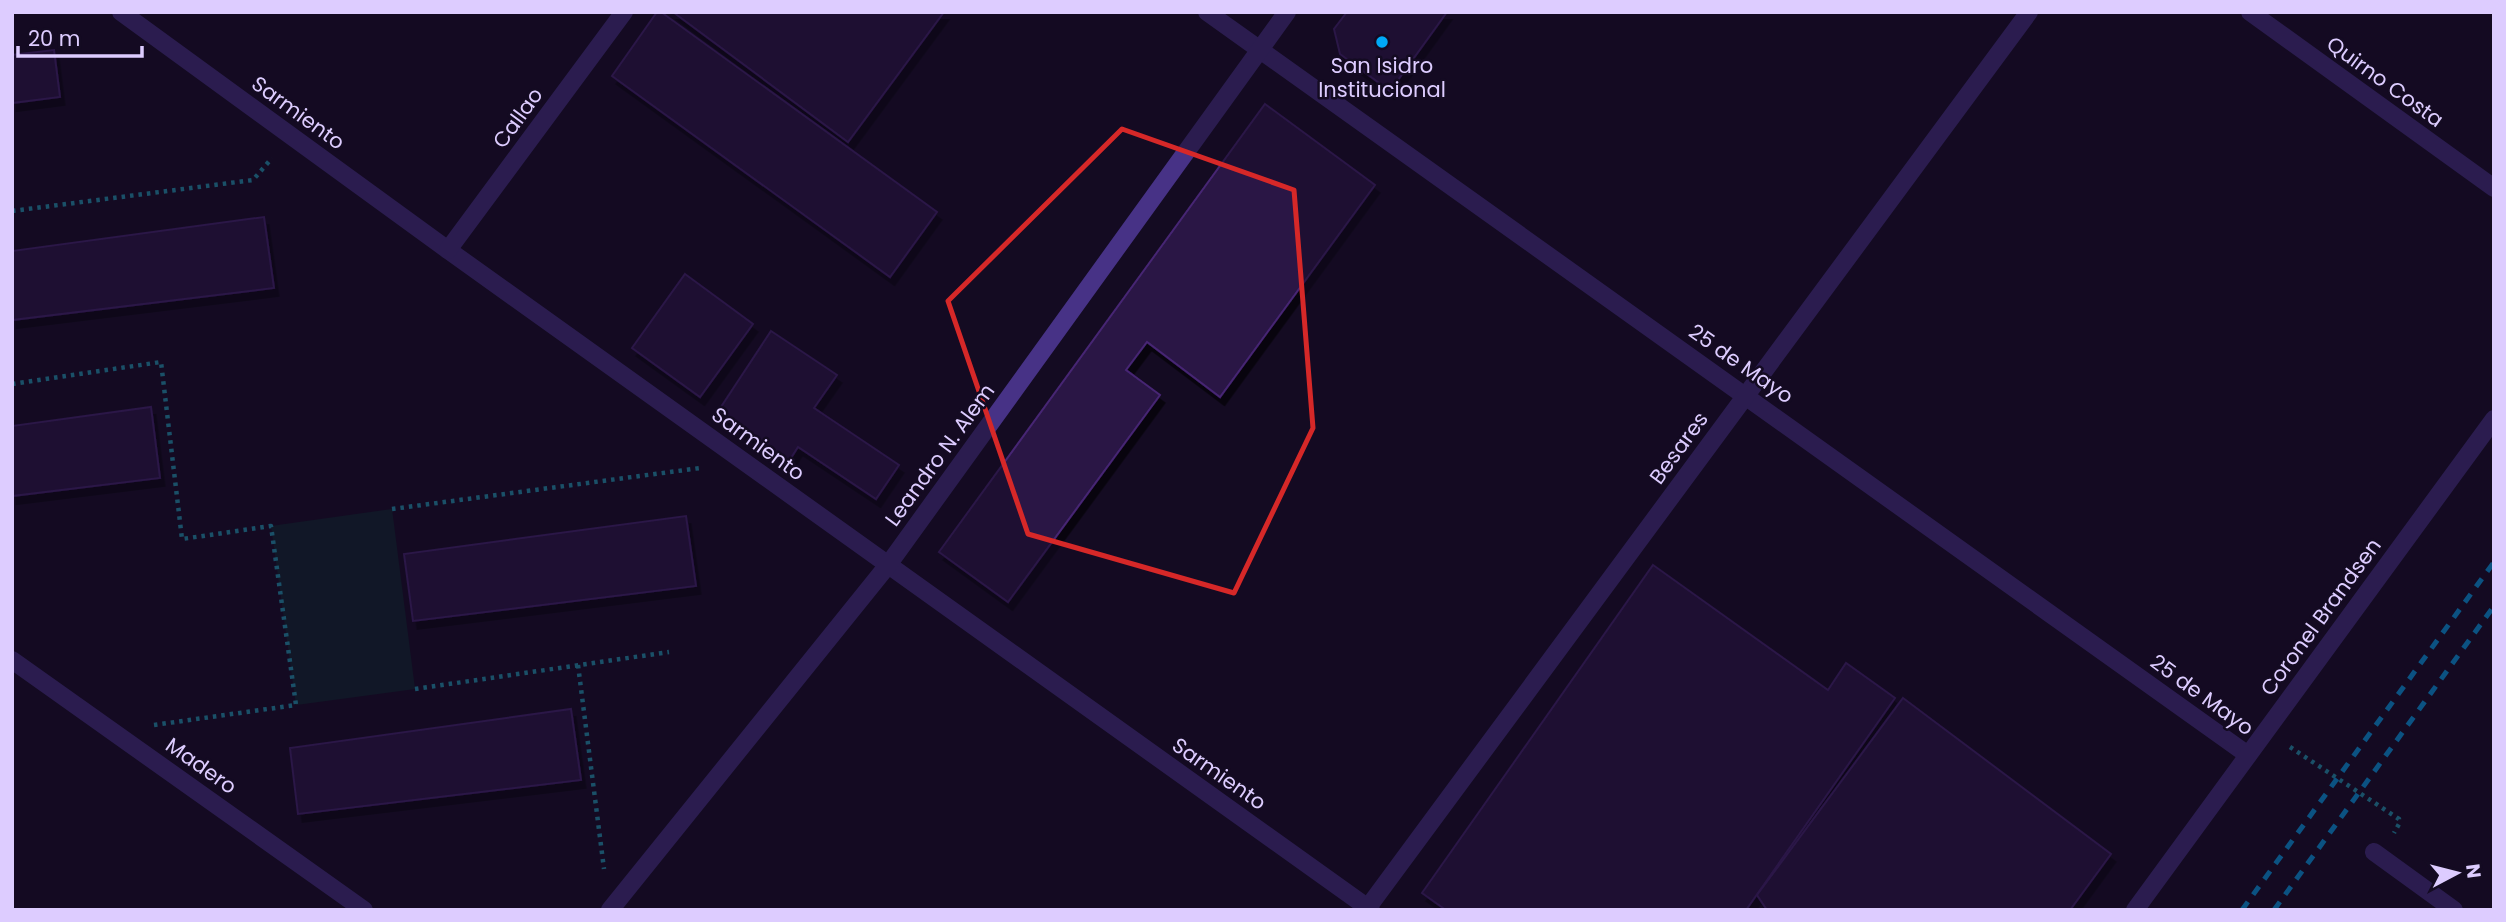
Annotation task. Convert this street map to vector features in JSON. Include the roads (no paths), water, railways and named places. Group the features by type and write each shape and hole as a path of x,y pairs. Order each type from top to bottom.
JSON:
{"street":[{"name":"Sarmiento","path":"121,12 448,250 1368,909"},
{"name":"Callao","path":"448,250 624,12"},
{"name":"25 de Mayo","path":"1207,12 2248,755"},
{"name":"Leandro N. Alem","path":"610,910 888,565 1287,12"},
{"name":"Besares","path":"1368,909 2029,12"},
{"name":"Quirno Costa","path":"2250,12 2494,188"},
{"name":"Coronel Brandsen","path":"2135,910 2494,419"},
{"name":"Madero","path":"13,662 364,910"},
{"path":"2377,854 2454,910"}],"railway":[{"path":"2242,910 2494,562"},
{"path":"2274,910 2494,606"}],"place":[{"name":"San Isidro Institucional","path":"1382,42"}]}
